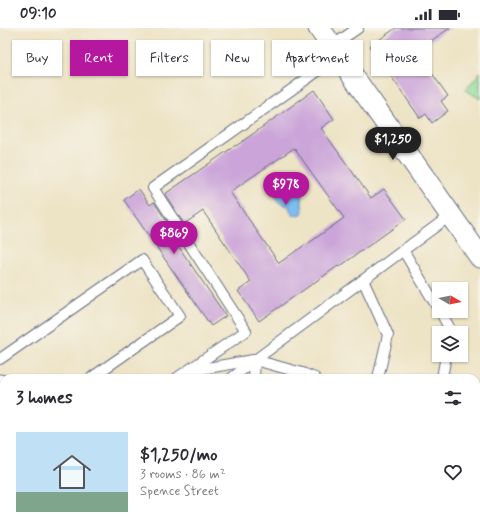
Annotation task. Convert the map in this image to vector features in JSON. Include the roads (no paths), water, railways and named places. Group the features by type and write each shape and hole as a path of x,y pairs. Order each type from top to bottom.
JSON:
{"street":[{"path":"319,28 327,40"},
{"path":"353,76 480,257"}],"lane":[{"path":"346,40 358,28"},
{"path":"183,374 246,331 153,188 302,76"},
{"path":"237,374 451,215"},
{"path":"403,250 432,299"},
{"path":"0,359 142,260 180,316 97,374"},
{"path":"363,280 388,334 379,374"},
{"path":"186,372 254,360 295,374"},
{"path":"254,360 254,374"},
{"path":"443,374 445,362"}],"water":[{"path":"285,187 302,193 302,214 293,214 288,206 281,204 276,199 278,191"}]}
